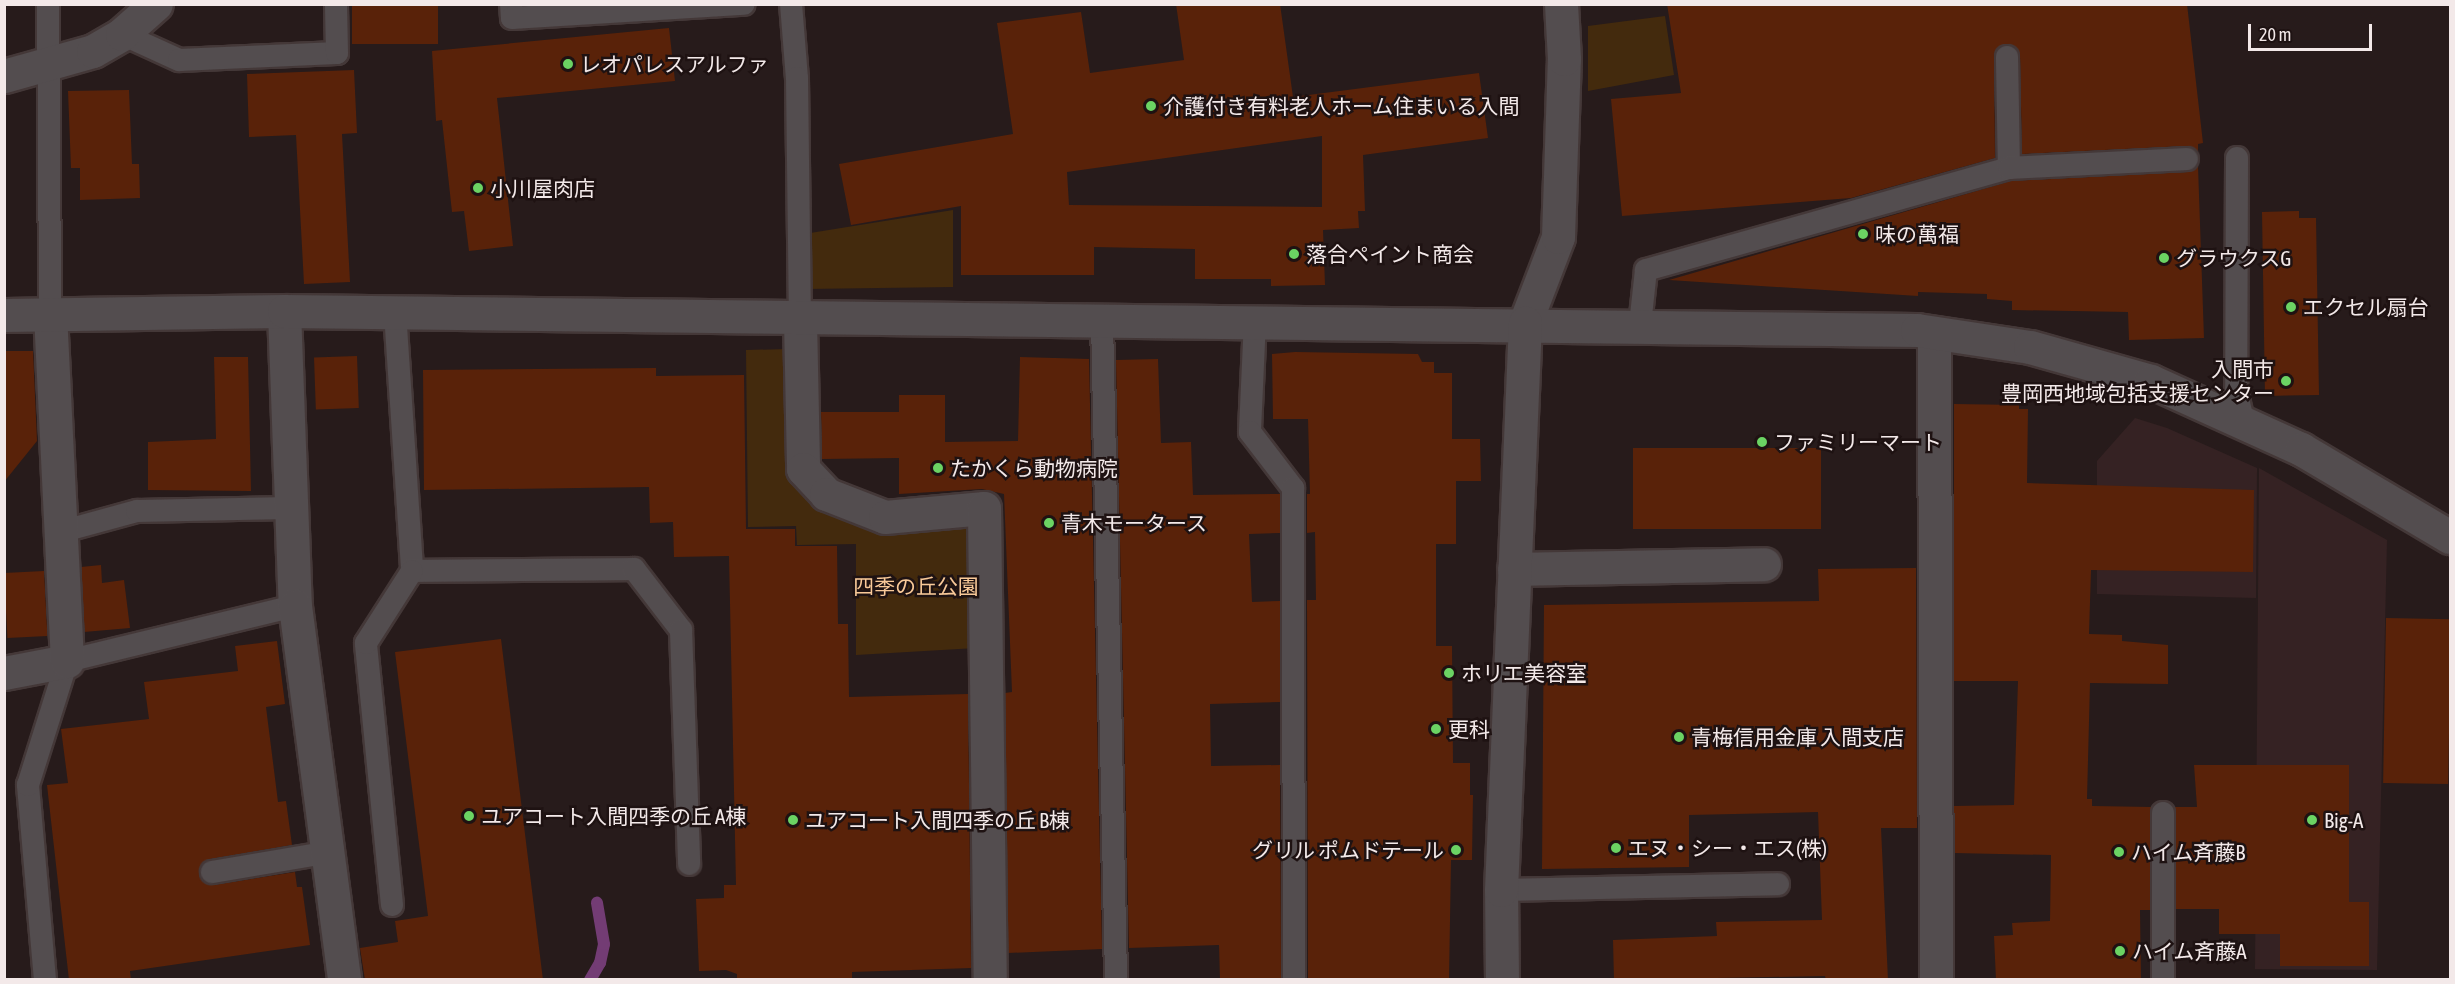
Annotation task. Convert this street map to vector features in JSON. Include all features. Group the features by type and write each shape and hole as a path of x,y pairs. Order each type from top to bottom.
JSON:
{"street":[{"path":"4,76 48,67 93,51 122,34 156,4"},
{"path":"1502,980 1501,890 1525,323 1558,237 1564,59 1561,4"},
{"path":"284,311 289,508 295,606 330,852 344,980"},
{"path":"4,315 284,311 800,320 1255,320 1640,325 1934,333 2030,348 2151,381 2243,420 2451,537"},
{"path":"4,673 67,661 50,315"},
{"path":"800,320 803,469 826,494 885,517 984,508 990,980"},
{"path":"1934,333 1936,980"},
{"path":"1514,569 1764,564"}],"lane":[{"path":"48,4 50,315"},
{"path":"122,34 178,60 337,53 336,4"},
{"path":"512,4 512,18 744,4"},
{"path":"791,4 797,78 800,320"},
{"path":"2007,57 2009,168"},
{"path":"2236,158 2236,390 2243,420"},
{"path":"1640,325 1646,270 2009,168 2187,159"},
{"path":"392,905 366,643 412,571 395,312"},
{"path":"1102,320 1116,980"},
{"path":"1255,320 1250,432 1293,488 1293,980"},
{"path":"60,532 137,512 289,508"},
{"path":"412,571 634,569 681,630 689,864"},
{"path":"45,980 28,785 67,661 295,606"},
{"path":"2163,813 2163,980"},
{"path":"212,872 330,852"},
{"path":"1501,890 1778,884"}],"shaded area":[{"path":"2135,418 2167,428 2257,468 2256,598 2097,594 2097,461"},
{"path":"2259,468 2387,540 2377,970 2255,969"}],"green space":[{"path":"1665,16 1674,75 1588,91 1588,26"},
{"path":"953,210 953,287 805,289 804,234"},
{"name":"四季の丘公園","path":"789,349 789,472 815,510 887,528 965,521 973,530 976,648 856,655 856,544 797,545 796,526 748,527 746,350"}],"building":[{"path":"352,4 438,4 438,44 352,44"},
{"path":"1176,4 1280,4 1293,97 1479,73 1488,138 1363,155 1365,211 1358,211 1359,228 1323,230 1325,285 1271,286 1271,279 1195,279 1195,249 1094,247 1094,275 961,275 961,206 851,225 839,164 1013,134 997,23 1081,12 1090,73 1184,60","holes":["1322,136 1322,207 1069,205 1067,172"]},
{"path":"1667,4 2187,4 2203,143 2198,144 2198,151 2186,146 2022,154 2020,57 2014,46 2006,44 1996,50 1994,57 1995,158 1851,198 1622,216 1611,99 1681,93"},
{"path":"669,28 675,81 497,98 513,246 469,251 464,211 452,212 442,120 436,121 432,51"},
{"path":"354,70 357,133 342,134 350,282 304,284 296,135 249,137 247,74"},
{"path":"129,90 132,164 139,164 140,198 80,200 80,168 71,168 68,91"},
{"path":"2198,166 2204,338 2129,340 2128,312 2012,310 2012,301 1987,299 1987,294 1918,292 1918,296 1669,280 2011,181 2188,172"},
{"name":"エクセル扇台","path":"2299,211 2299,218 2316,218 2319,395 2265,396 2262,212"},
{"path":"4,351 33,351 37,441 4,482"},
{"path":"1295,352 1418,354 1422,362 1434,362 1434,373 1452,373 1452,439 1480,439 1481,481 1456,481 1456,544 1436,544 1436,646 1452,646 1453,763 1470,763 1470,795 1473,795 1472,860 1451,860 1449,980 1308,980 1307,600 1316,600 1315,532 1307,533 1307,494 1310,494 1308,419 1273,419 1272,354"},
{"path":"357,356 359,408 316,409 314,358"},
{"path":"214,357 248,357 251,491 148,490 148,442 216,439"},
{"path":"1020,357 1089,359 1102,949 1008,953 1005,693 1012,692 1004,494 982,489 899,494 899,458 822,459 821,412 899,412 899,395 945,395 945,442 1018,441"},
{"path":"1158,359 1161,443 1191,442 1193,495 1280,494 1280,533 1249,534 1252,602 1280,601 1280,702 1210,704 1211,766 1280,765 1281,980 1220,980 1219,945 1129,948 1116,360"},
{"name":"ユアコート入間四季の丘 B棟","path":"656,368 656,376 744,375 746,529 795,529 795,546 837,546 838,624 848,624 849,697 968,694 971,968 852,972 852,980 737,980 737,974 726,970 699,971 696,899 724,898 724,885 736,885 729,556 674,557 673,522 650,523 649,487 424,490 423,370"},
{"path":"1954,404 2019,405 2019,409 2028,409 2027,483 2254,490 2253,572 2091,570 2089,634 2122,635 2122,641 2168,645 2168,684 2090,683 2087,799 2092,799 2092,806 2151,807 2150,910 2140,910 2141,980 1996,980 1994,936 2013,935 2012,923 2050,921 2051,855 1954,853 1954,806 2014,805 2018,681 1954,681"},
{"path":"1633,448 1821,448 1821,529 1633,529"},
{"path":"101,565 102,583 124,580 130,628 84,632 81,567"},
{"path":"1916,568 1917,828 1881,828 1888,980 1826,980 1825,976 1614,980 1613,940 1717,936 1716,922 1822,920 1818,812 1689,815 1689,867 1542,869 1544,605 1819,601 1818,569"},
{"path":"44,571 47,636 7,638 4,573"},
{"path":"2386,618 2450,619 2448,784 2383,783"},
{"name":"ユアコート入間四季の丘 A棟","path":"501,639 543,980 365,980 360,948 398,942 395,921 428,916 395,652"},
{"path":"277,641 285,704 266,707 278,802 286,801 292,845 210,859 203,862 199,874 202,881 214,885 295,872 297,887 302,887 310,945 130,971 131,980 69,980 47,785 68,783 61,729 149,719 144,682 238,671 235,646"},
{"path":"2194,765 2349,765 2349,902 2369,902 2369,966 2280,966 2280,934 2219,934 2219,909 2176,909 2175,807 2197,807"}],"waterway":[{"path":"590,980 600,963 604,944 597,903"}],"place":[{"name":"レオパレスアルファ","path":"568,64"},
{"name":"介護付き有料老人ホーム住まいる入間","path":"1151,106"},
{"name":"小川屋肉店","path":"478,188"},
{"name":"味の萬福","path":"1863,234"},
{"name":"落合ペイント商会","path":"1294,254"},
{"name":"グラウクスG","path":"2164,258"},
{"name":"エクセル扇台","path":"2291,307"},
{"name":"入間市 豊岡西地域包括支援センター","path":"2286,381"},
{"name":"ファミリーマート","path":"1762,442"},
{"name":"たかくら動物病院","path":"938,468"},
{"name":"青木モータース","path":"1049,523"},
{"name":"ホリエ美容室","path":"1449,673"},
{"name":"更科","path":"1436,729"},
{"name":"青梅信用金庫 入間支店","path":"1679,737"},
{"name":"ユアコート入間四季の丘 A棟","path":"469,816"},
{"name":"ユアコート入間四季の丘 B棟","path":"793,820"},
{"name":"Big-A","path":"2312,820"},
{"name":"エヌ・シー・エス(株)","path":"1616,848"},
{"name":"グリル ポムドテール","path":"1456,850"},
{"name":"ハイム斉藤B","path":"2119,852"},
{"name":"ハイム斉藤A","path":"2120,951"}]}
